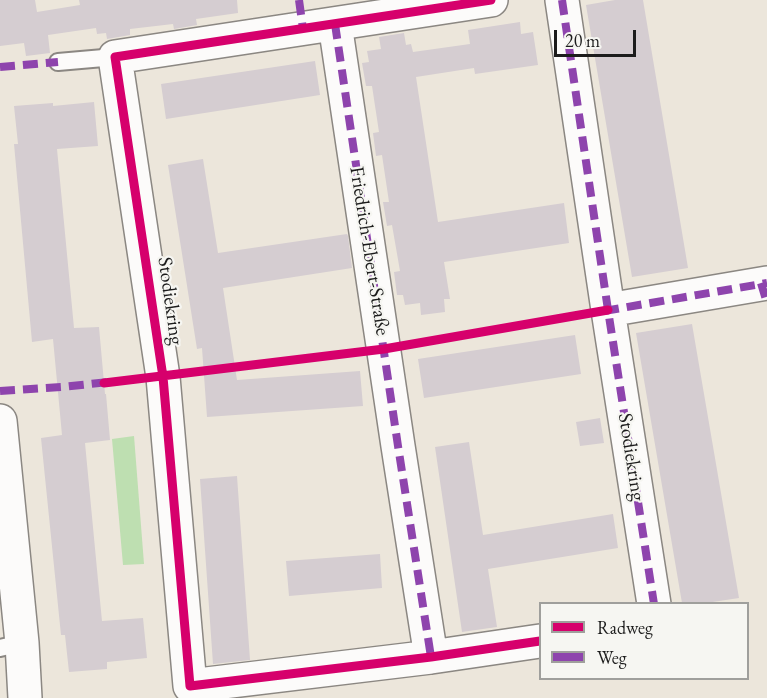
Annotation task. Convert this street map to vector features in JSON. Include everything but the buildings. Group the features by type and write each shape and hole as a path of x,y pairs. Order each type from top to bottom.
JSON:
{"street":[{"path":"116,57 491,0"},
{"name":"Stodiekring","path":"562,0 654,602"},
{"name":"Friedrich-Ebert-Straße","path":"335,24 431,657"},
{"name":"Stodiekring","path":"116,57 163,377 190,686 431,657 539,641"},
{"path":"608,310 767,283"},
{"path":"0,421 11,645 25,698"}],"lane":[{"path":"58,62 116,57"}],"green space":[{"path":"134,436 144,564 123,565 112,439"}],"marked path":[{"path":"299,0 303,29"},
{"path":"562,0 654,602"},
{"path":"335,24 431,657"},
{"path":"0,67 58,62"},
{"path":"761,283 767,303"},
{"path":"604,311 767,283"},
{"path":"0,391 109,382"}],"cycle path":[{"path":"491,0 115,57 163,377 190,686 431,657 539,641"},
{"path":"104,383 384,349 608,310"}]}
